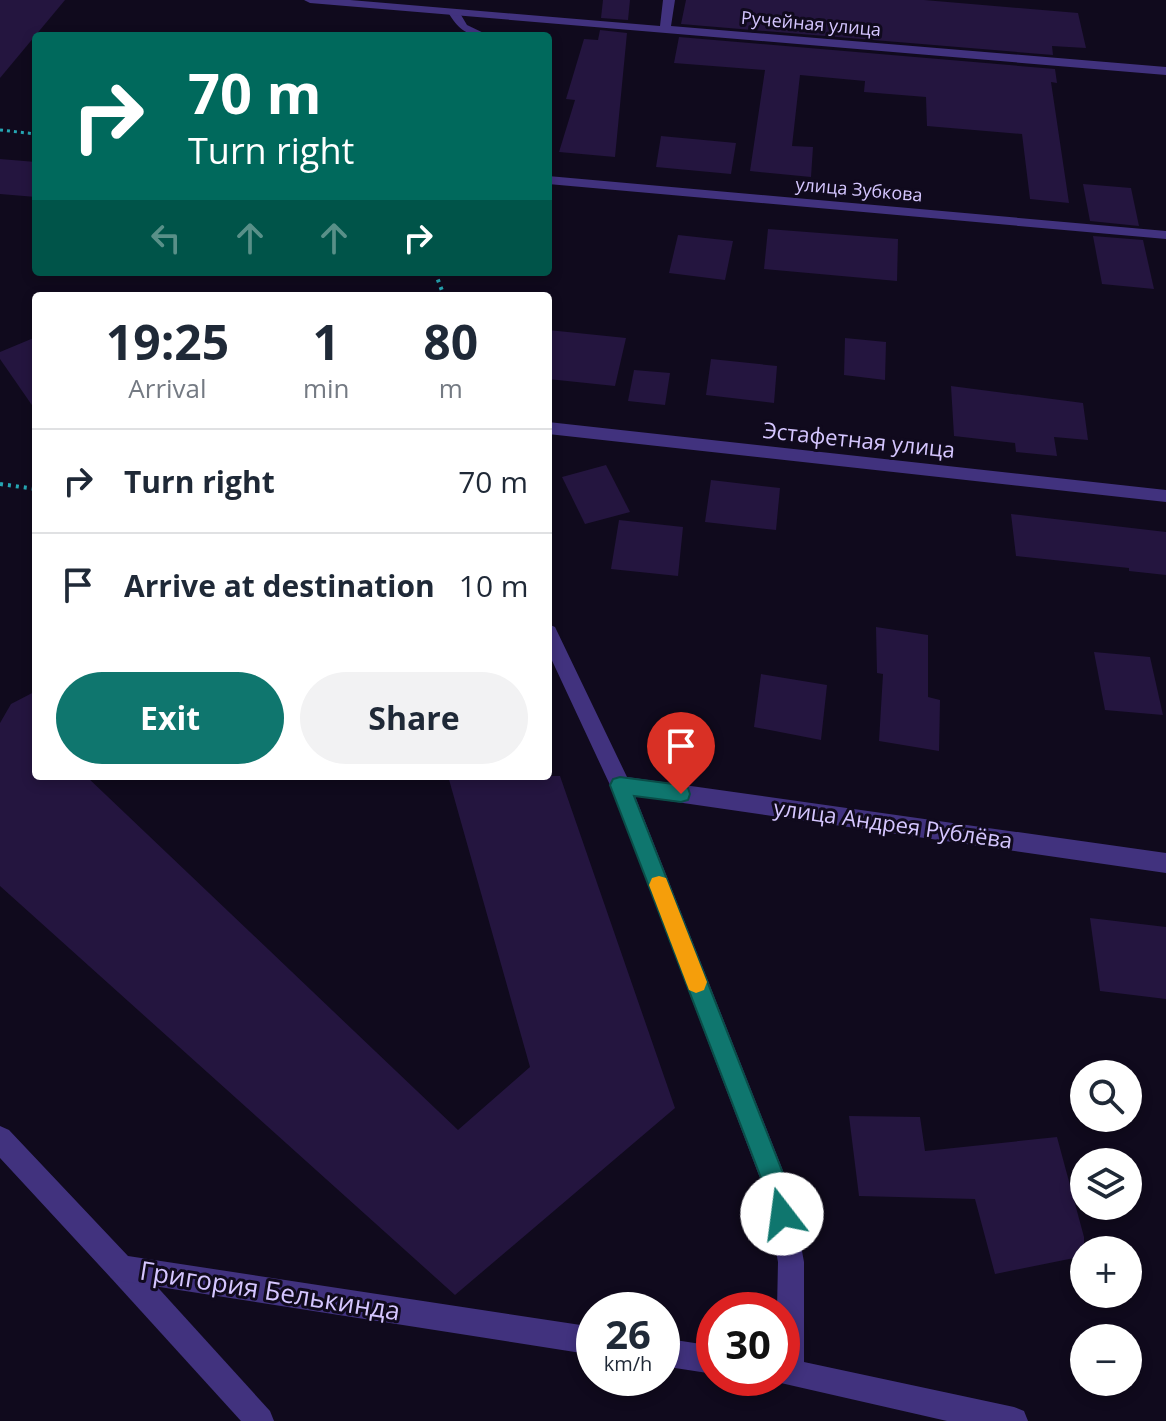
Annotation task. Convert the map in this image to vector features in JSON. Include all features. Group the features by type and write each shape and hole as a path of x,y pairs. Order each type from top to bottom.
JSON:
{"street":[{"name":"Ручейная улица","path":"310,0 1166,71"},
{"path":"665,29 669,0"},
{"path":"454,12 463,27 475,32"},
{"name":"улица Зубкова","path":"552,180 1166,235"},
{"name":"Эстафетная улица","path":"552,428 1166,496"},
{"path":"552,640 620,785 778,1191 791,1262 790,1292"},
{"name":"улица Андрея Рублёва","path":"620,785 1166,863"},
{"name":"Григория Белькинда","path":"0,1139 121,1268 576,1338"},
{"path":"121,1268 260,1421"},
{"path":"800,1374 1014,1421"}],"path":[{"path":"0,130 32,134"},
{"path":"0,484 32,488"}],"building":[{"path":"0,0 65,0 38,32 32,32 32,40 0,78"},
{"path":"603,0 630,0 628,20 601,18"},
{"path":"686,0 924,0 1078,13 1086,48 1052,46 1053,55 681,24"},
{"path":"600,30 627,33 615,157 559,152 575,100 566,99 584,39 598,40"},
{"path":"679,37 1055,69 1057,83 1051,82 1069,203 1030,199 1022,134 927,126 926,97 864,92 865,81 800,75 792,146 813,147 811,177 750,171 765,70 674,63"},
{"path":"661,136 736,143 731,174 656,167"},
{"path":"0,159 32,162 32,197 0,194"},
{"path":"1083,184 1131,188 1139,226 1090,221"},
{"path":"768,229 898,239 897,281 764,269"},
{"path":"678,235 733,241 725,280 669,273"},
{"path":"1093,236 1143,240 1154,289 1102,284"},
{"path":"552,330 626,338 615,386 552,379"},
{"path":"845,338 886,342 885,380 844,375"},
{"path":"32,339 32,405 0,359 0,352"},
{"path":"711,359 777,366 774,403 706,395"},
{"path":"634,370 670,373 665,405 628,401"},
{"path":"951,386 1083,403 1088,440 1054,437 1057,456 1016,452 1015,443 954,436"},
{"path":"606,465 630,512 585,524 562,477"},
{"path":"711,480 780,488 776,530 705,522"},
{"path":"1011,514 1166,532 1166,575 1016,556"},
{"path":"619,520 683,527 678,576 611,569"},
{"path":"876,627 928,635 928,697 940,700 939,751 879,741 883,674 877,673"},
{"path":"1094,652 1150,657 1163,715 1105,710"},
{"path":"761,674 827,685 821,740 754,727"},
{"path":"32,693 32,780 90,780 458,1130 530,1067 449,780 552,780 552,776 560,776 675,1108 455,1295 0,886 0,723 11,704"},
{"path":"1090,918 1166,927 1166,999 1100,991"},
{"path":"849,1116 920,1117 925,1151 1057,1137 1070,1185 1070,1220 1079,1220 1084,1236 1070,1236 1070,1259 995,1274 975,1199 859,1196"}],"slow traffic":[{"path":"659,885 696,982"}],"route":[{"path":"681,794 620,785 778,1191 782,1214"}]}
